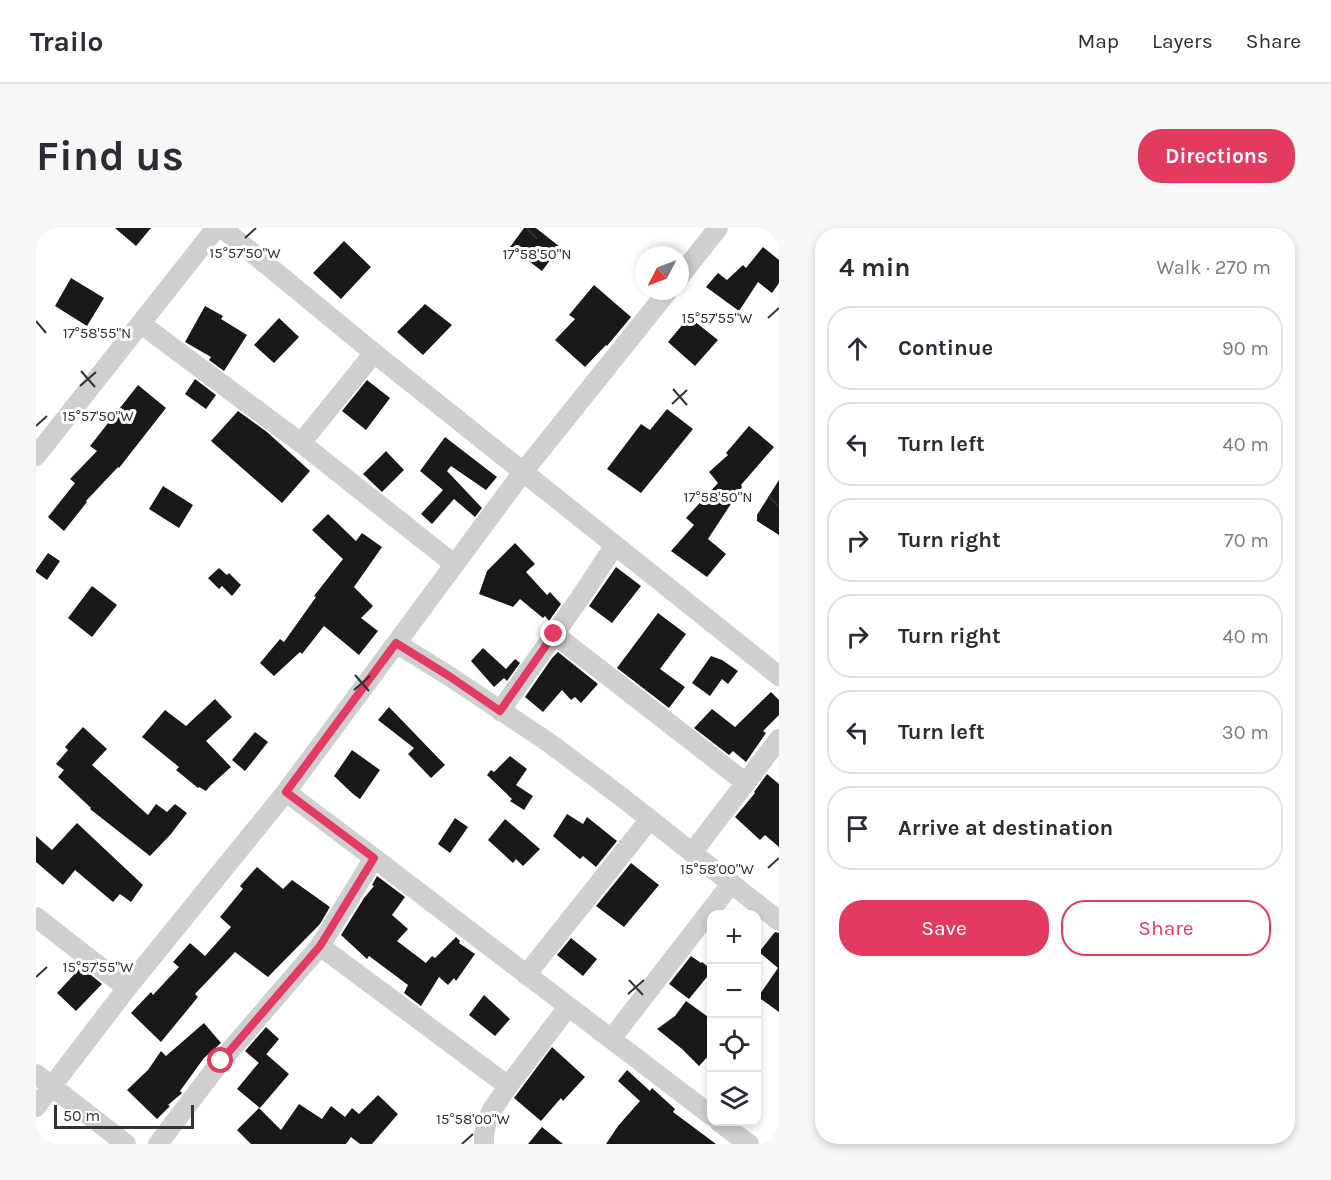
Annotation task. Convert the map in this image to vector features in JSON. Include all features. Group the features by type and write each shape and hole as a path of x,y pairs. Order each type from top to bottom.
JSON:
{"street":[{"path":"36,456 216,228"},
{"path":"222,228 374,353 779,676"},
{"path":"689,265 718,228"},
{"path":"36,1107 127,988 286,792 523,472 661,300"},
{"path":"141,324 301,443 454,564"},
{"path":"301,443 374,353"},
{"path":"500,711 615,545"},
{"path":"554,634 746,783"},
{"path":"396,643 548,742 778,918"},
{"path":"692,853 779,740"},
{"path":"286,792 707,1113"},
{"path":"526,975 650,819"},
{"path":"158,1144 221,1061 320,946 374,858"},
{"path":"611,1040 731,884"},
{"path":"36,916 127,988"},
{"path":"320,946 508,1086"},
{"path":"484,1144 487,1120 508,1086 568,1007"},
{"path":"36,1074 126,1144"},
{"path":"724,1126 748,1144"}],"building":[{"path":"115,228 151,228 136,246"},
{"path":"524,228 536,228 560,247 542,271 510,247"},
{"path":"344,241 371,267 341,299 313,273"},
{"path":"763,247 779,260 779,283 772,293 758,282 739,311 706,287 718,273 727,280 743,265 746,268"},
{"path":"71,278 104,298 87,326 55,306"},
{"path":"594,285 631,317 607,346 585,367 555,340 575,319 569,315"},
{"path":"425,304 452,325 423,355 397,332"},
{"path":"205,306 223,316 221,319 247,335 224,371 209,360 211,357 185,342"},
{"path":"689,317 718,340 695,366 668,342"},
{"path":"279,318 299,337 274,363 254,345"},
{"path":"195,379 216,395 206,409 185,394"},
{"path":"367,380 390,398 366,430 342,411"},
{"path":"138,385 166,408 119,468 86,501 64,531 48,517 75,483 70,479 97,451 90,446"},
{"path":"667,409 693,429 641,493 607,469 641,424 650,430"},
{"path":"238,411 267,432 310,471 282,503 211,441"},
{"path":"749,426 774,447 741,485 742,487 708,539 726,554 707,577 671,551 694,525 686,518 718,483 709,472 728,455 726,453"},
{"path":"445,437 497,477 486,490 451,466 447,471 482,508 475,517 454,499 432,524 421,514 443,490 420,471"},
{"path":"386,451 404,470 382,492 363,474"},
{"path":"779,480 779,535 757,521 757,515"},
{"path":"163,486 193,505 179,528 149,509"},
{"path":"328,514 356,541 362,533 382,547 354,587 373,606 361,618 378,631 359,655 324,626 302,654 300,652 274,676 260,663 280,639 284,642 316,597 314,596 343,559 312,530"},
{"path":"515,543 535,564 526,572 547,595 550,592 561,604 549,621 520,599 513,607 479,594 487,571"},
{"path":"48,553 60,561 47,580 36,570"},
{"path":"616,567 641,586 612,623 589,606"},
{"path":"219,568 227,575 229,573 241,585 232,596 222,586 219,589 208,578"},
{"path":"92,586 117,605 92,637 68,618"},
{"path":"658,613 686,634 660,669 685,687 669,708 617,668"},
{"path":"483,648 506,669 515,659 520,663 507,681 504,678 494,687 471,661"},
{"path":"558,652 598,684 581,703 575,697 571,700 562,690 543,712 525,697"},
{"path":"711,656 722,660 738,671 728,684 722,679 710,696 692,683"},
{"path":"771,692 779,700 779,715 763,731 766,733 746,762 733,751 729,755 694,728 712,709 735,727"},
{"path":"215,699 232,717 206,741 231,767 206,791 198,788 176,770 179,767 142,737 165,710 186,726"},
{"path":"389,707 445,765 431,778 408,754 414,748 378,720"},
{"path":"83,727 107,749 92,765 148,815 156,804 167,812 175,804 187,813 150,856 90,809 58,777 64,770 56,764 68,750 65,747"},
{"path":"255,732 268,742 245,771 232,760"},
{"path":"352,750 380,770 360,799 334,776"},
{"path":"510,756 527,769 516,785 533,796 524,810 510,801 512,799 487,775 491,770 494,772"},
{"path":"767,774 779,784 779,847 765,835 760,840 735,817"},
{"path":"567,814 583,824 587,817 617,841 596,867 583,856 580,859 553,836"},
{"path":"455,818 468,827 450,853 438,844"},
{"path":"505,819 540,849 523,866 516,859 513,863 488,840"},
{"path":"77,823 143,885 131,902 120,894 113,902 75,870 63,885 36,862 36,836 52,850"},
{"path":"631,863 659,885 624,927 596,906"},
{"path":"257,867 283,889 292,880 330,907 320,924 268,977 235,952 195,994 198,997 161,1042 131,1013 151,992 153,995 179,967 173,962 190,943 205,956 231,927 220,917 243,889 240,886"},
{"path":"377,876 405,897 392,915 408,929 397,941 426,963 432,956 435,958 456,937 459,943 475,954 456,981 454,978 448,985 439,977 421,1006 404,993 408,985 369,956 367,959 341,935 374,886 372,885"},
{"path":"775,932 779,933 779,1012 761,999 761,993 778,968 761,954 761,950"},
{"path":"571,938 597,959 583,976 557,955"},
{"path":"691,956 707,966 707,977 689,999 669,984"},
{"path":"81,967 102,984 76,1011 57,993"},
{"path":"484,995 510,1019 495,1036 469,1015"},
{"path":"686,1001 707,1016 707,1057 699,1066 657,1029 675,1016"},
{"path":"204,1023 221,1043 204,1058 180,1091 182,1093 157,1119 127,1090 148,1070 161,1051 166,1056"},
{"path":"266,1027 279,1039 259,1063 245,1051"},
{"path":"552,1047 585,1077 563,1101 561,1098 541,1121 514,1098"},
{"path":"266,1054 289,1074 260,1108 237,1089"},
{"path":"627,1070 675,1109 673,1112 716,1144 606,1144 640,1101 618,1081"},
{"path":"378,1095 398,1114 372,1144 360,1144 351,1137 346,1144 251,1144 237,1130 259,1108 281,1130 299,1104 322,1119 331,1106 345,1117 352,1108 359,1114"},
{"path":"542,1127 563,1144 528,1144"}],"route":[{"path":"221,1061 320,946 374,858 286,792 396,643 500,711 554,634"}]}
